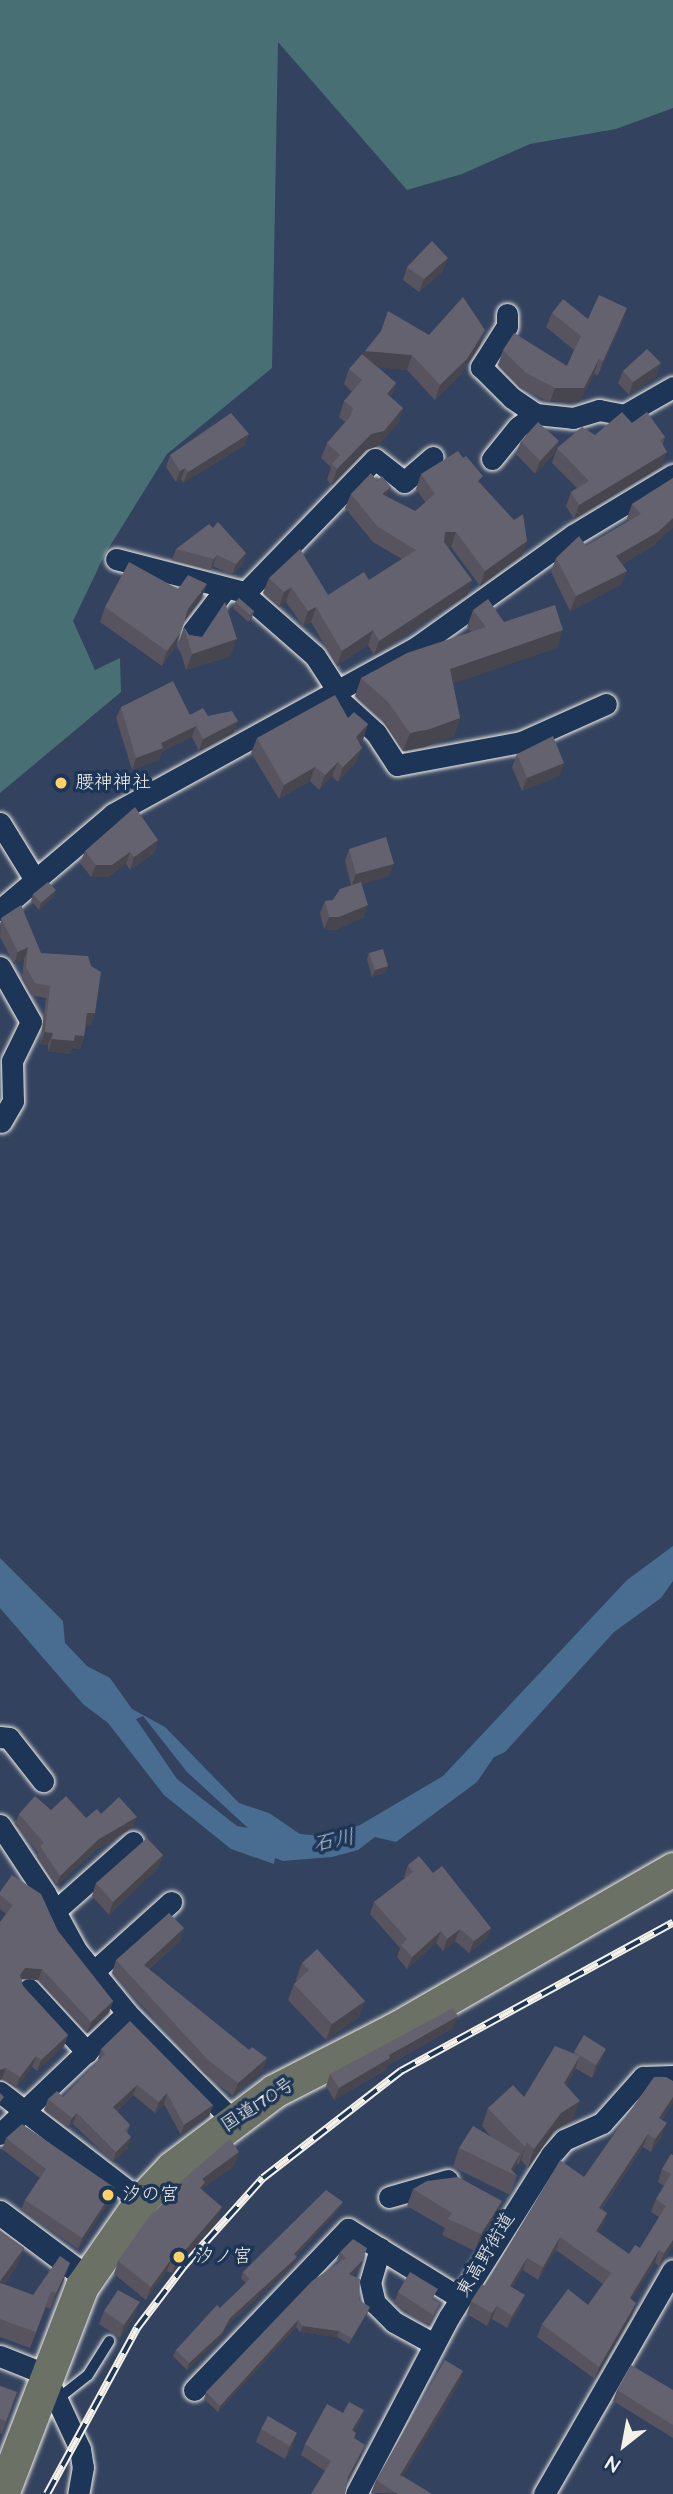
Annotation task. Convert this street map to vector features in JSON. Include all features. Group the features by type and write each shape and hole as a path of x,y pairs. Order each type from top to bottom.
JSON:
{"highway":[{"name":"国道170号","path":"2,2491 50,2388 87,2278 141,2201 172,2168 232,2120 274,2091 395,2029 673,1869"}],"street":[{"path":"508,314 507,326 481,367 512,398 536,414 573,418 599,410 624,415 673,387"},
{"path":"492,459 518,427 536,414"},
{"path":"191,641 193,631 375,459 404,482 433,457"},
{"path":"0,910 113,814 334,694 573,535 673,475"},
{"path":"116,559 235,591 315,656 334,685 334,694 376,733 397,765 522,742 606,704"},
{"path":"0,823 35,880"},
{"path":"0,967 31,1022 12,1061 13,1101 1,1122"},
{"path":"0,1737 9,1738 31,1776"},
{"path":"0,1825 93,1972 127,2012 232,2120"},
{"path":"55,1911 114,1872 133,1842"},
{"path":"93,1972 150,1934 171,1902"},
{"path":"29,1989 88,2052"},
{"path":"0,2134 127,2012"},
{"name":"東高野街道","path":"356,2494 507,2208 564,2140 602,2123 643,2077 673,2076"},
{"path":"0,2092 141,2201"},
{"path":"389,2197 438,2180 465,2183"},
{"path":"0,2213 87,2278"},
{"path":"194,2390 348,2229 460,2298"},
{"path":"380,2248 370,2282 375,2303 394,2322 435,2344"},
{"path":"544,2494 673,2270"},
{"path":"0,2356 50,2388 80,2449 83,2467 78,2494"}],"lane":[{"path":"50,2388 88,2375 108,2341"}],"green space":[{"path":"0,0 673,0 673,108 616,129 530,144 462,174 407,190 278,42 272,368 167,454 105,554 73,621 95,670 120,658 121,692 0,793"}],"water":[{"name":"石川","path":"673,1546 673,1581 661,1598 614,1632 505,1752 494,1757 477,1782 396,1842 375,1837 358,1850 332,1857 283,1861 275,1858 274,1864 231,1849 164,1795 108,1723 83,1704 0,1608 0,1558 63,1621 65,1643 87,1666 110,1678 132,1709 165,1727 239,1803 269,1813 300,1834 322,1836 360,1825 443,1776 627,1580","holes":["143,1716 187,1772 248,1828 237,1826 177,1779 136,1719"]}],"building":[{"path":"432,241 448,258 424,279 407,267"},
{"path":"599,295 627,308 603,361 599,359 584,388 555,388 526,373 503,350 514,333 567,366 581,336 552,313 563,299 588,319"},
{"path":"463,297 485,330 467,359 440,385 412,355 365,351 381,331 388,311 429,335"},
{"path":"647,349 661,363 633,382 623,371"},
{"path":"362,354 396,383 387,394 403,408 384,431 371,434 337,469 332,464 340,455 327,443 350,417 353,408 344,401 362,380 349,369"},
{"path":"622,412 632,423 647,412 665,437 660,440 667,452 579,505 571,492 589,481 557,448 582,427 595,435"},
{"path":"231,413 249,434 188,472 185,468 180,471 170,455"},
{"path":"538,422 559,441 540,461 521,441"},
{"path":"458,451 463,458 466,456 483,476 478,481 514,520 523,514 527,541 485,571 456,532 445,532 444,542 472,580 379,641 373,630 342,651 316,607 308,611 291,587 284,592 269,578 300,549 328,595 364,572 369,580 416,550 378,527 351,494 371,473 377,481 382,476 391,487 382,494 415,511 435,494 421,474"},
{"path":"673,478 673,518 658,532 616,556 627,571 576,596 556,558 579,536 586,546 641,514 632,504"},
{"path":"218,522 246,553 236,564 217,555 214,559 176,549 209,524 213,528"},
{"path":"129,562 178,589 188,575 207,584 188,609 181,632 167,651 105,607"},
{"path":"239,598 254,611 250,615 235,602"},
{"path":"488,599 504,622 555,605 563,630 450,669 460,718 410,733 388,702 361,678 407,653 486,627 473,610"},
{"path":"225,602 237,639 192,654 184,627 189,635 202,637"},
{"path":"173,681 190,715 203,708 208,716 232,711 238,721 203,739 193,719 196,726 161,743 163,748 136,758 121,707"},
{"path":"335,695 348,718 354,712 368,724 356,737 362,748 343,767 338,762 325,775 315,767 284,785 257,738"},
{"path":"553,736 564,763 527,778 517,754"},
{"path":"135,807 158,840 134,857 130,852 112,865 96,865 85,851"},
{"path":"386,837 394,864 356,874 349,849"},
{"path":"48,882 56,890 41,903 33,894"},
{"path":"361,882 368,905 339,917 329,917 325,901 333,900 340,889"},
{"path":"21,905 41,953 88,956 91,966 101,972 95,1013 87,1013 84,1036 75,1035 74,1041 52,1039 53,1033 45,1032 50,986 35,983 26,967 28,947 18,952 1,918"},
{"path":"383,949 388,966 375,970 369,953"},
{"path":"35,1796 51,1810 66,1796 86,1818 97,1809 101,1814 119,1797 137,1817 99,1839 60,1876 40,1846 44,1843 19,1814"},
{"path":"147,1838 163,1855 113,1902 96,1883"},
{"path":"419,1856 433,1873 442,1866 491,1928 474,1941 460,1929 447,1939 441,1931 412,1957 401,1945 407,1939 374,1902 413,1872 408,1865"},
{"path":"12,1875 41,1894 58,1931 113,2001 91,2022 42,1969 25,1968 20,1975 23,1986 68,2035 41,2060 36,2056 20,2077 6,2068 0,2070 0,1922 13,1905 0,1895 0,1892"},
{"path":"169,1913 184,1928 144,1965 249,2050 252,2047 267,2058 238,2083 208,2060 116,1960"},
{"path":"317,1949 365,2001 332,2024 294,1984 309,1970 302,1963"},
{"path":"453,2008 458,2016 389,2055 390,2058 339,2088 330,2074"},
{"path":"130,2021 213,2105 184,2125 167,2093 159,2102 137,2085 113,2107 130,2125 125,2130 131,2137 116,2152 77,2113 72,2118 48,2099 57,2091 63,2097 105,2054 101,2049"},
{"path":"584,2035 606,2049 596,2065 574,2052"},
{"path":"555,2046 580,2056 564,2083 580,2101 561,2113 534,2149 527,2142 525,2147 488,2108 513,2085 524,2097"},
{"path":"654,2077 666,2077 673,2081 673,2097 659,2118 667,2123 655,2139 648,2134 599,2208 607,2213 596,2231 629,2254 635,2245 640,2248 666,2206 656,2199 671,2174 662,2169 671,2154 673,2240 664,2253 659,2250 630,2298 636,2303 599,2367 542,2324 568,2289 588,2305 611,2273 560,2237 543,2267 527,2258 510,2286 525,2295 512,2316 497,2306 492,2313 471,2301 482,2284 485,2286 562,2157 561,2161 584,2177"},
{"path":"22,2124 115,2188 82,2238 25,2200 46,2169 6,2138"},
{"path":"473,2126 520,2154 511,2169 517,2176 459,2148"},
{"path":"230,2139 239,2152 202,2179 205,2182 200,2188 222,2207 177,2260 172,2258 151,2287 118,2261 148,2218 174,2192 171,2190"},
{"path":"458,2177 502,2201 481,2234 448,2219 452,2213 413,2189 427,2181"},
{"path":"326,2190 343,2202 294,2254 297,2257 230,2318 222,2333 189,2363 176,2350 217,2305 220,2308 250,2279 243,2272"},
{"path":"0,2231 24,2248 0,2281"},
{"path":"353,2239 367,2248 363,2260 349,2274 360,2279 359,2300 370,2307 352,2338 339,2331 303,2326 298,2320 220,2406 206,2392 312,2281 346,2258 340,2252"},
{"path":"60,2256 70,2263 56,2293 51,2291 36,2332 0,2319 0,2283 33,2295"},
{"path":"410,2272 438,2289 432,2299 440,2303 433,2315 398,2292"},
{"path":"118,2290 140,2302 124,2325 104,2311"},
{"path":"445,2360 463,2371 400,2475 432,2494 398,2494 376,2480"},
{"path":"631,2365 673,2390 673,2425 617,2390"},
{"path":"0,2386 17,2392 6,2421 0,2419"},
{"path":"349,2402 364,2410 352,2430 356,2433 354,2438 365,2445 348,2477 345,2494 311,2494 331,2461 305,2444 327,2404 343,2413"},
{"path":"268,2416 297,2433 290,2446 261,2429"}],"railway":[{"path":"47,2494 137,2328 184,2266 263,2178 401,2071 673,1923"}],"place":[{"name":"腰神神社","path":"61,783"},
{"name":"汐の宮","path":"108,2195"},
{"name":"汐ノ宮","path":"179,2257"}]}
